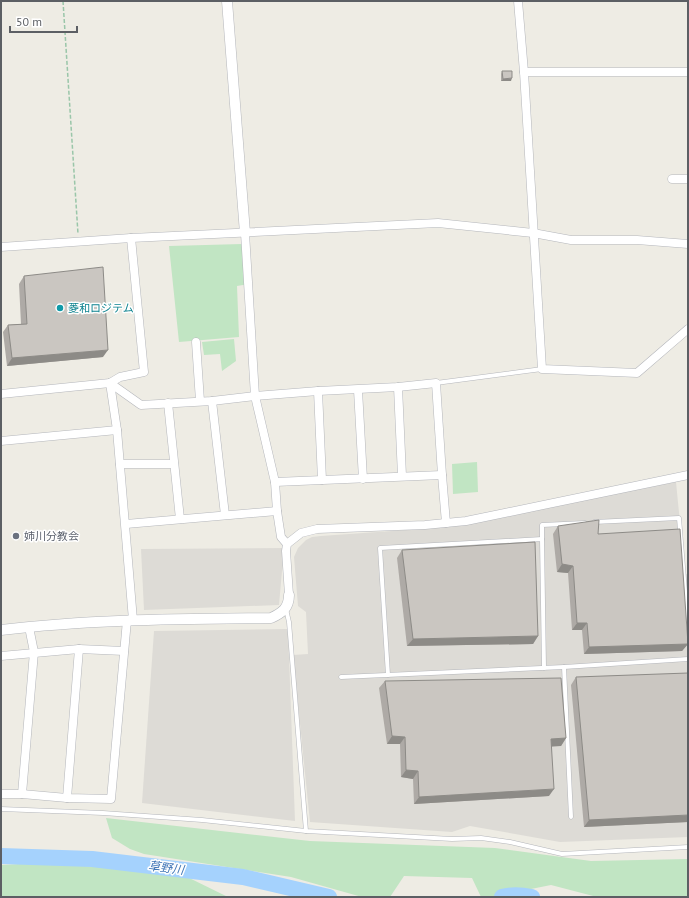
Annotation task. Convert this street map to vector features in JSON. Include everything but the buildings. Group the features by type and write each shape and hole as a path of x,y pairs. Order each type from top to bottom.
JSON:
{"street":[{"path":"227,1 255,396 275,482 280,537 288,544"},
{"path":"518,1 524,72 542,370 637,373 688,329"},
{"path":"524,72 688,72"},
{"path":"672,179 688,179"},
{"path":"1,247 131,238 438,223 533,233 571,240 637,240 688,244"},
{"path":"1,394 110,383 120,376 144,372 131,238"},
{"path":"196,342 200,401"},
{"path":"110,383 141,405 212,401 318,391 398,388 436,383 446,523"},
{"path":"1,794 111,800 124,651 130,620 126,524 117,430 110,383"},
{"path":"398,388 402,476"},
{"path":"358,390 363,479"},
{"path":"318,391 322,480"},
{"path":"212,401 225,515"},
{"path":"168,403 180,519"},
{"path":"1,441 117,430"},
{"path":"120,464 174,464"},
{"path":"275,482 442,475"},
{"path":"1,630 29,626 130,620 271,618 279,615 286,608 289,601 286,550 288,544 300,533 317,529 425,525 466,521 688,475"},
{"path":"126,524 277,511"},
{"path":"22,794 34,652 29,626"},
{"path":"1,656 79,649 124,651"},
{"path":"67,798 79,649"}],"lane":[{"path":"436,383 542,370"},
{"path":"544,668 542,525 678,518 688,628"},
{"path":"388,675 380,548 542,539"},
{"path":"286,608 290,630 306,832"},
{"path":"341,677 564,667 688,659"},
{"path":"564,667 571,817"},
{"path":"1,809 119,814 202,820 306,832 452,839 481,838 510,842 562,854 688,847"}],"path":[{"path":"63,1 79,242"}],"shaded area":[{"path":"676,482 685,574 688,574 688,837 560,842 470,826 452,832 310,822 293,655 308,654 306,612 298,606 294,557 298,548 306,540 312,537 321,536 448,527"},
{"path":"284,548 279,605 144,610 141,549"},
{"path":"288,629 295,821 142,803 154,631"}],"green space":[{"path":"242,244 249,284 237,286 239,337 179,342 169,246"},
{"path":"234,339 236,361 222,371 220,354 204,355 202,342"},
{"path":"477,462 478,492 453,494 452,464"},
{"path":"106,818 310,841 495,848 591,861 688,859 688,897 597,897 551,885 531,889 529,897 481,897 472,878 404,876 390,897 362,897 291,877 144,854 130,849 112,838"},
{"path":"38,863 177,872 228,897 1,897 1,865"}],"waterway":[{"name":"草野川","path":"1,856 92,859 243,877 329,897"},
{"name":"草野川","path":"502,897 510,895 532,897"}],"place":[{"name":"菱和ロジテム","path":"60,308"},
{"name":"姉川分教会","path":"16,536"}]}
